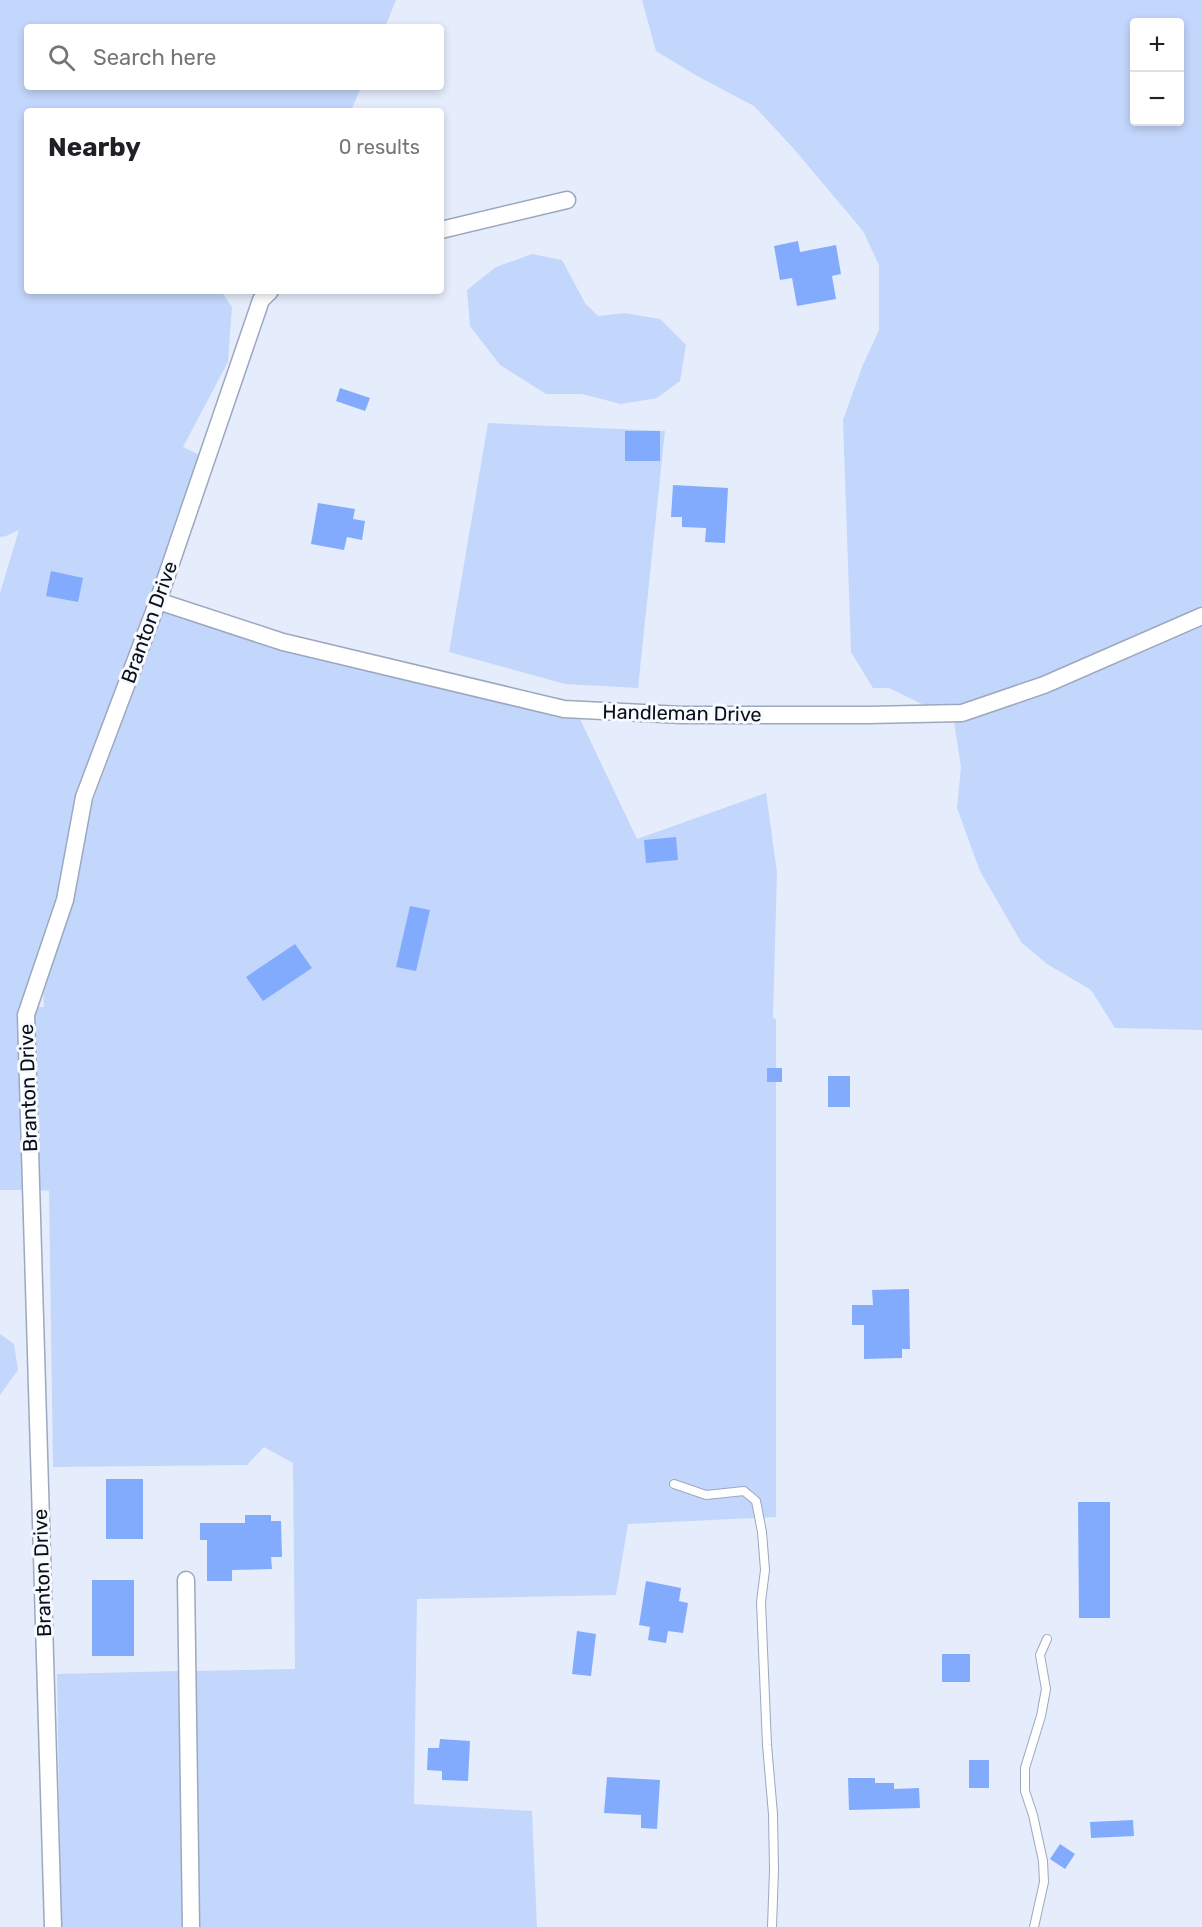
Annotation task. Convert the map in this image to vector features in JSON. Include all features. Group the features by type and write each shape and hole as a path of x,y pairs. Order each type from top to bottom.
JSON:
{"street":[{"path":"444,229 567,200"},
{"name":"Branton Drive","path":"53,1927 26,1015 65,900 84,797 158,601 261,300 267,294"},
{"name":"Handleman Drive","path":"158,601 283,642 564,709 682,715 962,713 1044,686 1202,615"},
{"path":"186,1580 191,1927"}],"lane":[{"path":"674,1484 706,1495 744,1491 756,1501 762,1532 765,1570 761,1602 767,1745 773,1814 772,1927"},
{"path":"1035,1927 1044,1882 1043,1861 1025,1791 1025,1768 1041,1716 1046,1689 1040,1655 1047,1639"}],"shaded area":[{"path":"0,0 396,0 386,24 24,24 24,90 360,90 352,108 24,108 24,294 223,294 232,307 228,362 183,447 200,455 153,591 58,898 18,1012 23,1190 0,1190 0,593 19,530 0,537"},
{"path":"642,0 1202,0 1202,606 1042,677 961,704 924,705 889,688 873,688 851,652 843,420 862,367 879,330 879,265 863,231 794,149 754,106 656,51"},
{"path":"532,254 562,260 585,303 598,316 624,313 660,319 686,345 680,381 657,398 621,404 582,394 546,394 500,365 470,326 467,290 496,267"},
{"path":"488,423 665,431 638,688 565,684 449,652"},
{"path":"163,612 281,650 562,718 580,719 637,839 766,793 777,872 773,1018 776,1019 776,1517 628,1524 616,1595 417,1599 414,1804 532,1811 537,1927 199,1927 195,1671 295,1669 293,1463 264,1447 247,1465 53,1467 49,1191 39,1190 33,1017 37,1007 44,1007 43,990 73,902 90,809"},
{"path":"1202,625 1202,1030 1115,1028 1091,990 1047,964 1021,942 980,871 957,808 961,767 954,722 963,722 1047,694"},
{"path":"0,1334 14,1344 18,1370 0,1395"},
{"path":"179,1671 183,1927 61,1927 57,1674"}],"building":[{"path":"798,241 800,252 836,245 841,274 832,276 836,299 797,306 792,278 780,280 774,246"},
{"path":"340,388 370,398 365,411 336,401"},
{"path":"625,431 660,431 660,461 625,461"},
{"path":"673,485 728,488 725,543 705,542 706,528 682,527 682,517 671,517"},
{"path":"318,503 355,509 353,519 365,521 362,540 347,537 344,550 311,544"},
{"path":"51,571 83,578 78,602 46,596"},
{"path":"676,837 678,860 646,863 644,840"},
{"path":"410,906 430,910 416,971 396,967"},
{"path":"295,944 312,968 263,1001 246,977"},
{"path":"767,1068 782,1068 782,1082 767,1082"},
{"path":"828,1076 850,1076 850,1107 828,1107"},
{"path":"909,1289 910,1349 902,1349 902,1358 864,1359 864,1325 852,1325 852,1305 873,1305 872,1290"},
{"path":"106,1479 143,1479 143,1539 106,1539"},
{"path":"1078,1502 1110,1502 1110,1618 1079,1618"},
{"path":"245,1515 271,1515 271,1521 281,1521 282,1557 271,1557 272,1569 232,1570 232,1581 207,1581 207,1540 200,1540 200,1523 245,1523"},
{"path":"92,1580 134,1580 134,1656 92,1656"},
{"path":"646,1581 681,1588 679,1601 688,1603 683,1633 668,1631 666,1643 648,1640 650,1627 639,1625"},
{"path":"577,1631 596,1634 591,1676 572,1674"},
{"path":"942,1654 970,1654 970,1682 942,1682"},
{"path":"440,1739 470,1741 468,1781 442,1780 442,1771 427,1770 428,1748 439,1748"},
{"path":"969,1760 989,1760 989,1788 969,1788"},
{"path":"607,1777 660,1780 657,1829 641,1828 641,1815 604,1813"},
{"path":"848,1778 875,1778 875,1783 894,1783 894,1789 919,1788 920,1808 849,1810"},
{"path":"1133,1820 1134,1836 1091,1838 1090,1822"},
{"path":"1060,1844 1075,1854 1065,1869 1050,1859"}]}
